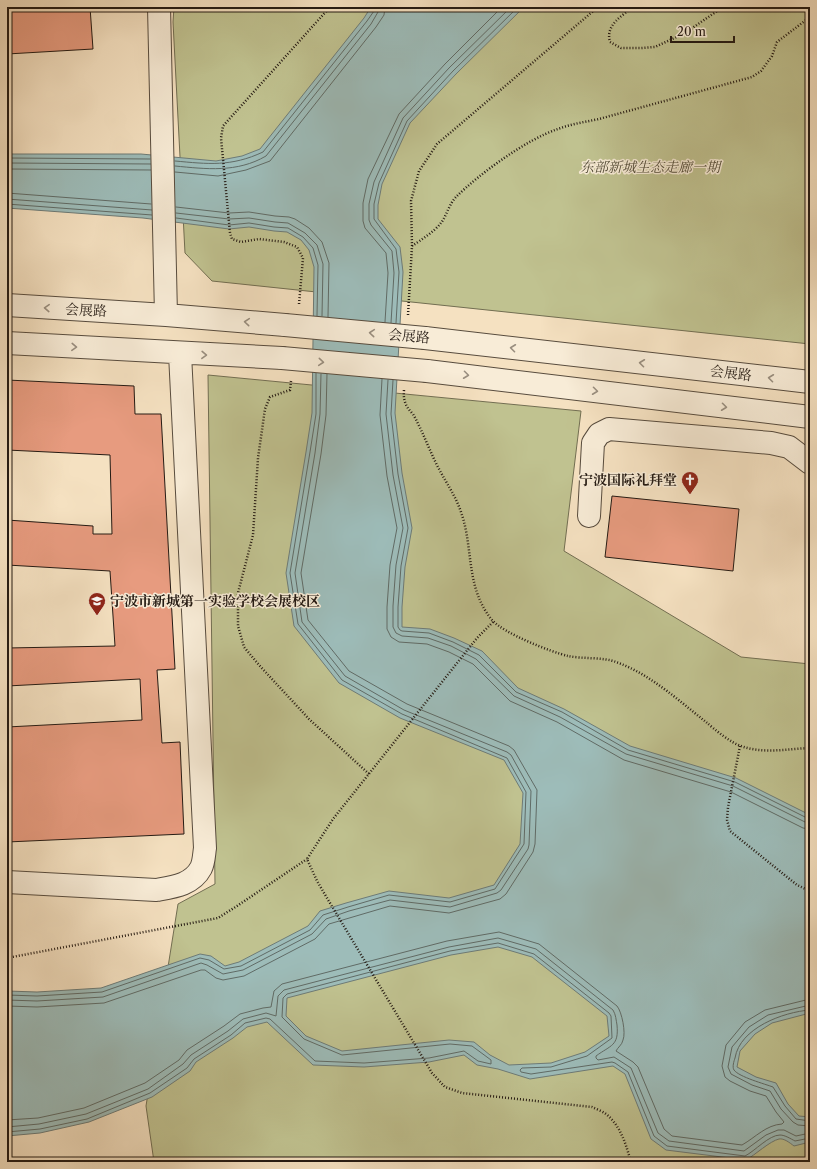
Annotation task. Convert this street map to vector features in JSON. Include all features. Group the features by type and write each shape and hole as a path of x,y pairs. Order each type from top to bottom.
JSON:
{"street":[{"path":"158,7 166,315"},
{"name":"会展路","path":"7,305 166,315 425,338 810,382"},
{"path":"7,344 180,354 287,366 427,371 810,417"},
{"path":"7,882 156,890 179,886 190,880 201,867 205,848 180,354"},
{"path":"589,516 593,443 599,434 609,429 771,443 789,447 810,462"}],"path":[{"path":"298,305 303,258 297,247 284,242 259,239 241,242 232,239 230,233 221,138 223,126 330,7"},
{"path":"408,322 412,246 411,201 419,171 437,144 598,7"},
{"path":"633,7 615,21 609,33 610,42 622,48 655,47 685,32 724,7"},
{"path":"412,246 440,224 455,198 480,176 531,142 557,129 752,77 762,71 772,56 777,42 810,17"},
{"path":"287,366 290,390 270,397 265,409 258,458 253,535 238,593 238,626 244,647 259,665 309,719 369,774"},
{"path":"404,384 404,399 407,408 413,414 436,464 457,500 467,534 471,574 480,604 493,622 516,636 568,656 614,661 630,667 654,682 713,728 740,746 774,750 810,748"},
{"path":"7,958 218,918 308,859 316,843 333,819 478,638 493,622"},
{"path":"740,746 726,820 730,831 797,885 810,891"},
{"path":"308,859 326,898 432,1073 445,1087 462,1093 592,1107 606,1114 616,1125 623,1137 631,1162"}],"green space":[{"name":"东部新城生态走廊一期","path":"174,7 810,7 810,344 212,281 185,253 173,22"},
{"path":"208,375 581,411 564,551 741,657 810,664 810,1162 154,1162 146,1106 178,904 215,884"}],"water":[{"path":"371,7 524,7 456,74 410,123 382,184 378,205 378,219 400,247 403,272 395,413 402,473 412,528 405,567 402,627 430,629 482,651 518,688 564,709 630,746 736,778 810,815 810,1013 772,1023 755,1034 740,1051 737,1067 756,1077 776,1083 788,1104 799,1116 810,1117 810,1142 794,1146 785,1140 775,1140 746,1160 666,1150 651,1139 625,1074 613,1066 530,1079 498,1069 477,1065 464,1055 429,1062 364,1067 313,1065 267,1022 247,1027 196,1062 190,1071 152,1097 89,1122 40,1133 7,1136 7,991 37,992 101,988 200,954 211,956 225,966 239,962 308,926 320,911 346,903 389,891 449,898 494,885 520,844 523,793 504,760 400,718 339,683 294,626 286,573 312,413 314,267 309,250 301,240 287,232 249,227 229,229 143,218 7,208 7,154 141,154 216,161 242,156 260,149 364,18","holes":["498,947 532,957 607,1016 609,1036 585,1052 551,1063 509,1065 490,1055 474,1042 449,1040 342,1051 306,1036 286,1016 287,998 451,955"]}],"building":[{"path":"7,7 90,7 93,49 7,54"},
{"path":"7,380 134,386 135,414 161,414 175,669 157,670 162,743 180,742 184,834 7,842 7,727 142,720 140,679 7,686 7,648 115,646 110,571 7,565 7,520 93,526 93,534 112,534 110,455 7,450"},
{"path":"612,496 739,509 733,571 605,557"}],"place":[{"name":"宁波国际礼拜堂","path":"690,495"},
{"name":"宁波市新城第一实验学校会展校区","path":"97,616"}]}
